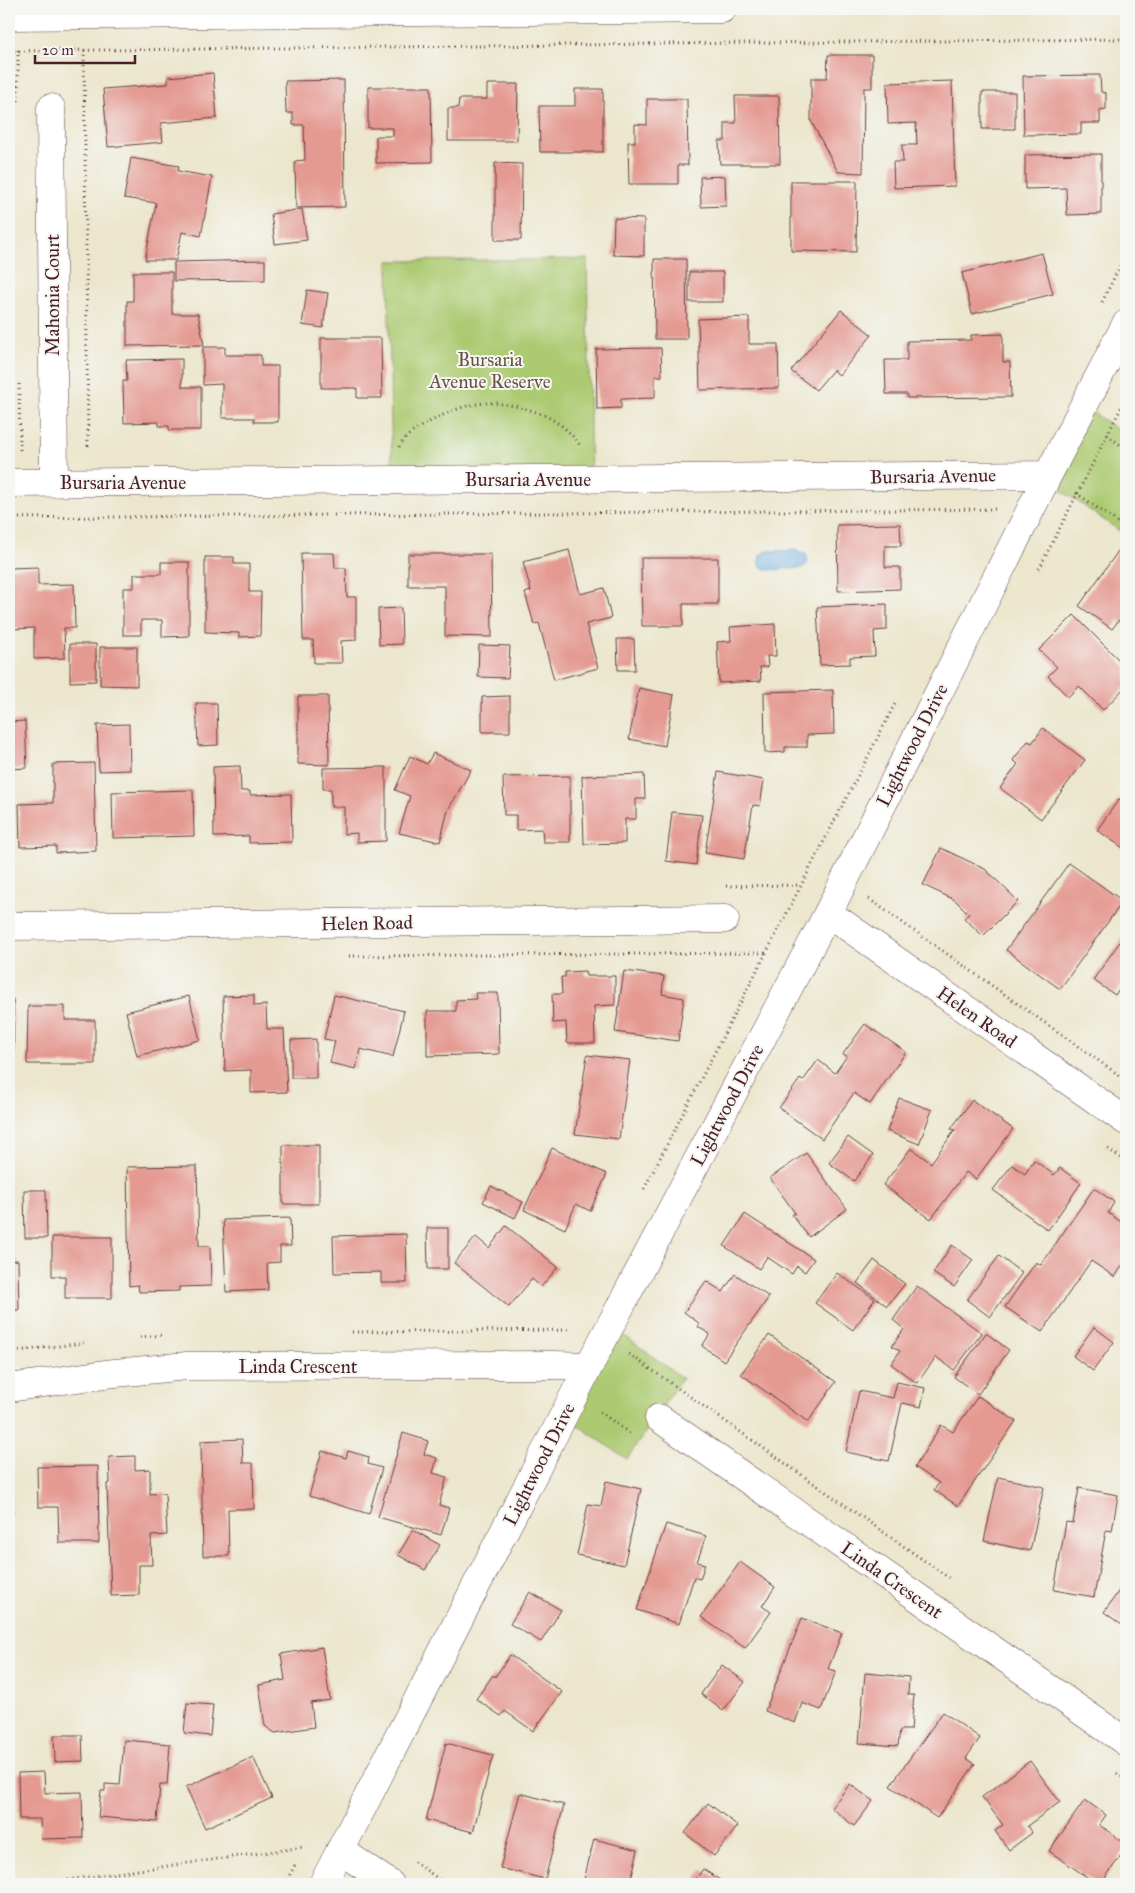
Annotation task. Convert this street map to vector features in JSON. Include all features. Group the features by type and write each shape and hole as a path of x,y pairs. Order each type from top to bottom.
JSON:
{"street":[{"path":"9,16 50,12 722,9"},
{"name":"Mahonia Court","path":"51,108 54,483"},
{"name":"Lightwood Drive","path":"323,1884 589,1366 828,913 1126,324"},
{"name":"Bursaria Avenue","path":"9,483 1048,475"},
{"name":"Helen Road","path":"828,913 1126,1121"},
{"name":"Helen Road","path":"9,926 725,919"},
{"name":"Linda Crescent","path":"9,1388 105,1374 187,1366 589,1366"},
{"name":"Linda Crescent","path":"659,1418 1126,1742"},
{"path":"340,1850 390,1884"}],"path":[{"path":"9,50 1126,39"},
{"path":"84,50 88,450"},
{"path":"399,447 405,438 417,428 432,420 469,406 488,402 515,406 547,415 564,426 580,445"},
{"path":"1107,435 1126,449"},
{"path":"1077,494 1126,528"},
{"path":"9,518 996,509 991,518"},
{"path":"644,1190 897,700"},
{"path":"868,899 1126,1080"},
{"path":"347,956 766,954"},
{"path":"572,1330 576,1321"},
{"path":"630,1355 957,1584"},
{"path":"38,1884 304,1847"}],"green space":[{"name":"Bursaria Avenue Reserve","path":"587,259 591,479 392,480 388,261"},
{"path":"1084,406 1126,436 1126,535 1046,480"},
{"path":"611,1326 682,1378 627,1459 563,1415"}],"water":[{"path":"798,550 806,554 808,562 801,568 768,570 760,566 760,555 768,551"}],"building":[{"path":"828,55 872,55 872,88 864,88 863,173 838,172 811,121 811,78 827,78"},
{"path":"213,73 217,118 161,123 163,142 108,147 103,89 168,84 168,77"},
{"path":"1100,75 1101,92 1106,93 1106,109 1100,110 1100,123 1081,123 1081,134 1024,135 1023,76"},
{"path":"344,80 345,207 296,208 295,161 305,160 304,125 293,125 293,113 286,113 285,81"},
{"path":"952,81 955,186 894,188 893,162 903,162 902,145 917,145 916,123 888,124 887,83"},
{"path":"487,84 518,84 517,141 448,141 448,108 458,108 459,99 487,99"},
{"path":"368,87 431,87 432,162 376,163 376,136 393,136 393,128 368,128"},
{"path":"575,89 603,89 603,152 540,152 539,106 575,106"},
{"path":"982,92 1015,92 1015,129 982,129"},
{"path":"735,96 779,96 780,164 720,164 719,141 725,141 725,123 736,123"},
{"path":"647,99 687,99 688,165 678,165 678,184 629,184 628,142 635,142 635,124 647,125"},
{"path":"1101,154 1101,214 1067,215 1066,188 1025,189 1025,155"},
{"path":"131,158 179,166 178,171 212,177 201,236 182,232 176,260 145,260 156,203 124,198"},
{"path":"495,163 522,164 521,240 495,240"},
{"path":"725,176 726,206 701,207 700,177"},
{"path":"791,181 857,181 856,252 791,251"},
{"path":"302,209 307,240 275,244 271,214"},
{"path":"614,218 644,219 644,256 613,255"},
{"path":"1042,253 1053,294 972,314 962,273"},
{"path":"654,259 686,259 687,339 655,339"},
{"path":"265,260 265,280 174,281 174,262"},
{"path":"133,272 172,272 172,314 198,314 204,345 127,346 127,301 133,301"},
{"path":"689,272 723,272 723,302 689,302"},
{"path":"307,290 328,293 323,328 302,325"},
{"path":"841,310 872,335 839,375 833,370 816,390 791,371"},
{"path":"749,317 749,344 778,344 779,388 700,390 698,319"},
{"path":"1003,334 1003,362 1010,362 1011,397 907,398 907,394 886,394 885,360 907,360 907,341 971,340 971,335"},
{"path":"321,338 381,338 382,398 357,398 357,388 321,388"},
{"path":"203,347 225,347 225,355 261,355 261,366 278,366 278,422 254,422 254,418 222,418 222,384 203,385"},
{"path":"661,348 662,376 655,376 655,398 621,399 621,408 597,409 596,349"},
{"path":"182,359 182,387 201,387 201,430 169,430 169,426 159,426 159,422 124,423 123,381 127,381 126,360"},
{"path":"900,524 901,546 885,546 885,567 900,567 900,589 838,591 837,525"},
{"path":"1121,547 1126,550 1126,625 1119,620 1112,629 1079,606"},
{"path":"569,550 580,594 604,588 611,618 586,624 598,668 554,680 539,623 534,624 525,593 531,591 523,562"},
{"path":"301,553 334,553 335,568 346,568 347,597 356,597 356,640 341,641 342,663 314,663 313,640 303,640"},
{"path":"408,554 491,554 492,637 445,636 445,586 408,586"},
{"path":"205,557 234,557 234,564 249,564 249,592 261,592 260,636 239,637 239,633 205,632"},
{"path":"641,558 718,558 718,604 683,604 683,626 642,626"},
{"path":"161,562 189,562 189,636 162,637 162,620 141,620 141,635 123,635 123,588 134,588 134,574 161,574"},
{"path":"38,567 38,585 74,584 75,628 64,628 65,658 34,659 34,628 12,629 10,568"},
{"path":"887,604 887,630 874,631 875,656 850,657 850,664 820,665 817,607"},
{"path":"401,608 402,644 379,645 378,609"},
{"path":"1074,615 1126,667 1126,686 1103,710 1079,686 1068,697 1048,676 1057,667 1039,650"},
{"path":"775,624 776,656 767,656 768,667 760,667 761,681 719,683 717,642 731,641 730,627"},
{"path":"617,639 634,639 635,670 618,670"},
{"path":"70,644 96,644 96,681 70,682"},
{"path":"479,645 510,646 508,678 478,677"},
{"path":"100,647 137,647 137,686 100,685"},
{"path":"639,688 674,695 665,746 629,739"},
{"path":"833,690 834,734 807,735 807,747 785,747 785,752 765,753 764,692"},
{"path":"298,696 328,696 329,765 298,764"},
{"path":"510,696 510,732 482,732 482,697"},
{"path":"196,703 217,703 218,745 198,746"},
{"path":"25,721 27,768 9,769 9,722"},
{"path":"129,724 130,770 99,771 97,725"},
{"path":"1043,728 1085,760 1041,819 1000,788 1018,764 1013,760 1028,741 1032,743"},
{"path":"433,753 471,770 448,810 440,842 399,833 410,796 395,790 410,756 427,764"},
{"path":"94,763 96,851 56,853 56,846 20,847 19,804 53,803 53,764"},
{"path":"240,766 241,791 250,791 250,795 291,794 292,842 249,843 249,836 214,837 213,767"},
{"path":"386,767 386,841 357,842 357,833 344,834 344,807 331,807 331,789 323,789 323,768"},
{"path":"718,772 764,780 760,806 753,805 744,859 705,853"},
{"path":"644,774 645,799 636,799 636,819 625,819 625,843 584,844 582,776"},
{"path":"570,776 570,842 543,842 542,829 516,830 516,815 504,815 503,777"},
{"path":"193,790 194,836 113,838 112,792"},
{"path":"1119,799 1126,805 1126,850 1097,830"},
{"path":"672,812 702,815 696,865 666,861"},
{"path":"941,848 985,869 1018,901 983,936 964,918 969,914 955,900 923,885"},
{"path":"1069,863 1123,901 1060,989 1006,950"},
{"path":"1126,933 1126,982 1124,981 1115,995 1093,980"},
{"path":"585,971 586,976 615,976 615,1005 594,1006 595,1043 567,1043 566,1022 553,1023 552,994 562,994 561,977 565,977 565,972"},
{"path":"624,971 664,976 662,994 684,998 678,1041 615,1032"},
{"path":"475,993 498,993 499,1054 427,1056 427,1011 456,1011 456,1000 476,999"},
{"path":"254,995 254,1006 266,1005 267,1029 284,1029 287,1092 251,1093 251,1070 225,1071 223,996"},
{"path":"334,995 404,1011 393,1057 360,1049 356,1069 330,1063 335,1041 324,1039"},
{"path":"189,996 200,1040 137,1056 126,1012"},
{"path":"9,999 13,999 14,1063 9,1063"},
{"path":"28,1006 65,1006 65,1020 95,1020 95,1064 27,1064"},
{"path":"865,1024 906,1052 870,1104 854,1093 822,1139 779,1108 800,1079 803,1081 818,1060 835,1073 847,1056 843,1054"},
{"path":"316,1039 316,1078 291,1078 291,1040"},
{"path":"587,1055 630,1060 619,1139 575,1134"},
{"path":"899,1098 932,1110 919,1144 887,1131"},
{"path":"972,1100 1013,1129 976,1179 966,1172 931,1219 883,1185 911,1148 931,1163 955,1130 951,1129"},
{"path":"848,1137 873,1155 854,1181 829,1163"},
{"path":"283,1145 319,1145 319,1204 283,1204"},
{"path":"552,1148 607,1174 590,1211 576,1204 565,1229 524,1210"},
{"path":"806,1153 847,1209 809,1237 792,1215 795,1213 770,1178"},
{"path":"1034,1160 1054,1175 1060,1168 1081,1183 1048,1230 993,1190 1012,1165 1025,1174"},
{"path":"197,1166 199,1246 210,1246 211,1286 179,1287 179,1291 139,1292 138,1285 129,1286 127,1167"},
{"path":"491,1186 523,1202 515,1218 483,1202"},
{"path":"1094,1188 1114,1202 1108,1213 1126,1225 1126,1260 1115,1277 1091,1261 1042,1332 1005,1307 1036,1262 1041,1265"},
{"path":"24,1190 46,1190 47,1238 25,1238"},
{"path":"745,1214 814,1259 805,1272 797,1266 792,1274 767,1257 759,1269 724,1246"},
{"path":"290,1218 291,1246 280,1246 280,1262 267,1263 268,1290 226,1292 223,1220"},
{"path":"506,1226 558,1267 541,1287 532,1279 509,1307 454,1263 476,1237 489,1248"},
{"path":"427,1228 448,1228 448,1269 428,1269"},
{"path":"406,1234 407,1283 381,1283 381,1272 334,1273 333,1236"},
{"path":"52,1237 112,1237 112,1298 65,1298 65,1276 52,1276"},
{"path":"952,1245 973,1260 954,1287 933,1273"},
{"path":"999,1256 1022,1273 990,1317 967,1300"},
{"path":"18,1260 19,1310 9,1310 9,1261"},
{"path":"874,1260 905,1284 887,1306 857,1283"},
{"path":"837,1273 875,1299 853,1330 815,1303"},
{"path":"735,1274 769,1297 724,1361 702,1346 710,1334 698,1327 700,1324 684,1312 706,1281 723,1292"},
{"path":"917,1286 982,1333 954,1370 936,1357 917,1383 891,1364 900,1351 892,1346 904,1329 893,1320"},
{"path":"1094,1327 1114,1342 1093,1371 1073,1356"},
{"path":"986,1333 1009,1350 978,1394 954,1377"},
{"path":"769,1335 836,1382 808,1422 741,1374"},
{"path":"897,1382 925,1388 921,1407 902,1403 889,1461 846,1452 859,1391 893,1398"},
{"path":"978,1396 1016,1421 958,1506 934,1490 939,1483 915,1467 941,1425 953,1432"},
{"path":"403,1433 428,1441 424,1454 437,1458 433,1473 447,1477 439,1505 449,1508 441,1535 378,1517"},
{"path":"242,1439 243,1463 253,1463 254,1509 228,1509 229,1556 203,1556 201,1441"},
{"path":"322,1451 346,1458 348,1451 369,1457 368,1464 382,1468 369,1514 309,1496"},
{"path":"135,1456 135,1470 150,1469 150,1494 165,1493 167,1535 151,1536 152,1565 139,1565 139,1595 111,1596 107,1484 110,1483 109,1457"},
{"path":"98,1466 99,1543 59,1543 58,1507 38,1507 37,1467"},
{"path":"998,1477 1044,1487 1030,1551 984,1541"},
{"path":"9,1480 11,1480 11,1516 9,1516"},
{"path":"606,1481 641,1489 624,1565 577,1555 588,1504 601,1506"},
{"path":"1079,1488 1118,1495 1112,1531 1106,1530 1094,1597 1054,1590 1066,1522 1073,1523"},
{"path":"666,1524 706,1536 697,1562 705,1564 700,1579 694,1577 679,1624 637,1610"},
{"path":"413,1530 440,1545 425,1570 398,1555"},
{"path":"740,1562 775,1587 762,1606 771,1612 745,1648 701,1617"},
{"path":"1126,1581 1126,1628 1104,1612"},
{"path":"530,1592 561,1610 541,1642 510,1624"},
{"path":"802,1618 842,1633 828,1669 836,1671 821,1710 802,1703 795,1723 765,1711"},
{"path":"322,1647 330,1700 311,1703 314,1727 275,1733 265,1726 259,1685 285,1680 281,1654"},
{"path":"510,1655 562,1692 533,1731 505,1711 501,1716 476,1699 493,1675 495,1677"},
{"path":"722,1665 745,1682 723,1711 701,1694"},
{"path":"865,1673 909,1677 908,1695 914,1695 911,1730 900,1730 898,1746 859,1743"},
{"path":"187,1703 213,1705 210,1736 184,1733"},
{"path":"943,1712 980,1738 966,1758 975,1764 937,1818 890,1786"},
{"path":"54,1735 82,1735 83,1761 55,1762"},
{"path":"124,1740 170,1744 167,1785 160,1785 157,1822 98,1817 101,1791 105,1791 105,1784 120,1785"},
{"path":"446,1743 493,1755 473,1832 426,1820"},
{"path":"253,1757 272,1798 205,1828 186,1787"},
{"path":"1030,1761 1060,1802 1027,1826 1032,1833 1009,1850 995,1831 1003,1825 982,1797"},
{"path":"44,1772 45,1793 82,1792 83,1838 41,1839 40,1819 19,1819 18,1773"},
{"path":"850,1784 873,1801 854,1826 831,1808"},
{"path":"520,1793 564,1805 545,1879 500,1868"},
{"path":"1085,1800 1106,1815 1099,1825 1126,1844 1126,1848 1101,1884 1097,1884 1049,1851"},
{"path":"708,1803 738,1826 714,1856 685,1833"},
{"path":"594,1839 638,1850 630,1884 583,1884"},
{"path":"703,1869 723,1882 721,1884 692,1884"}]}
